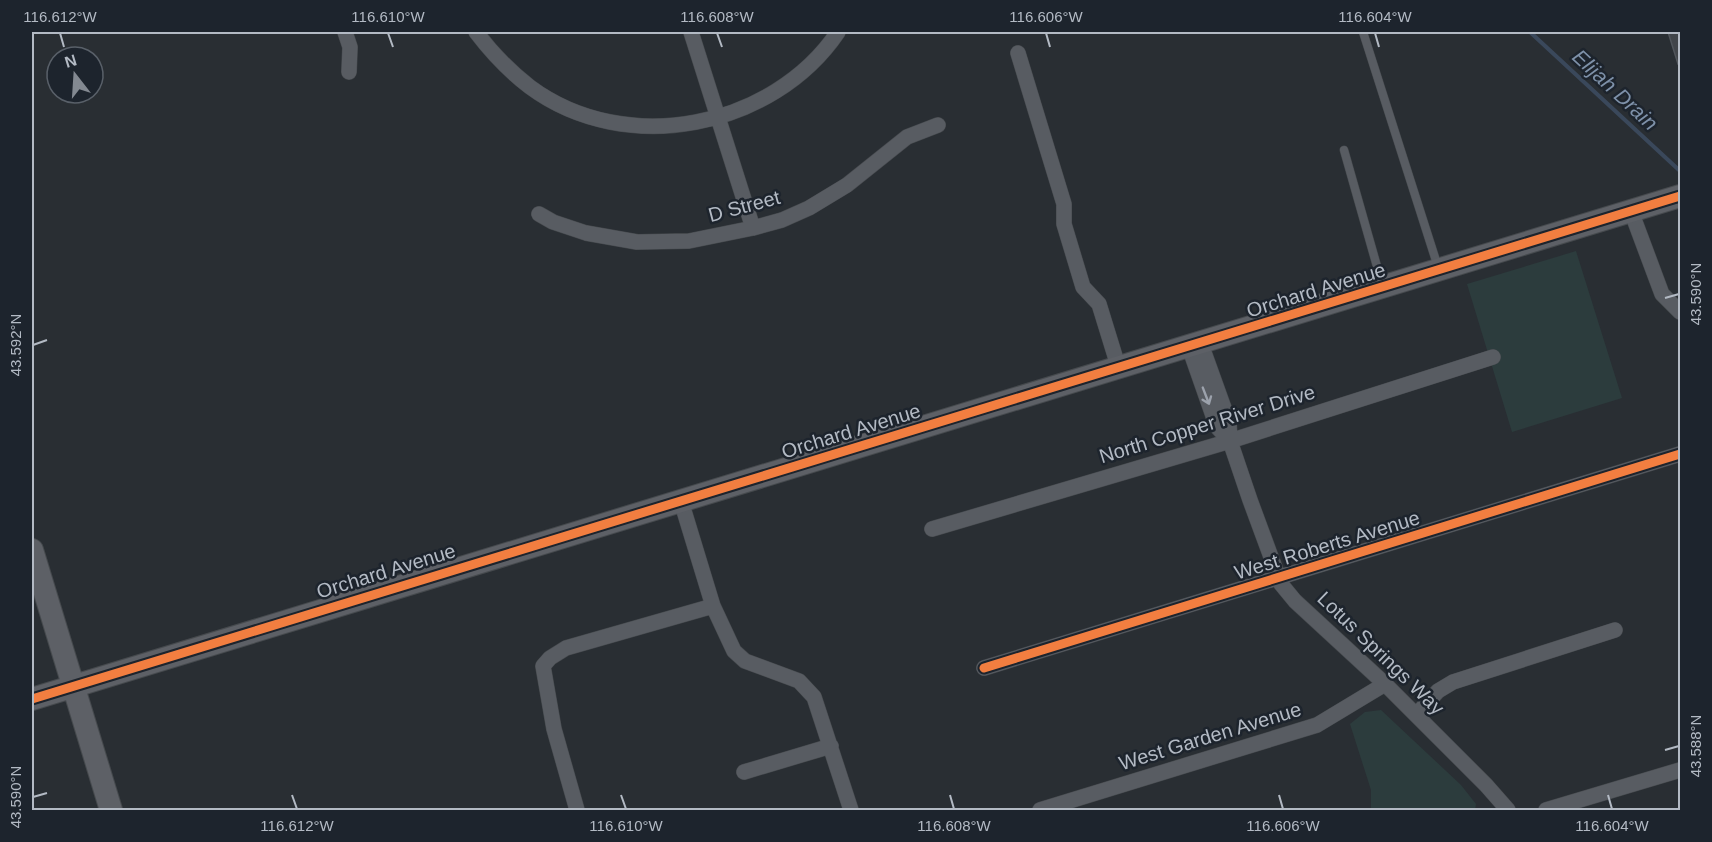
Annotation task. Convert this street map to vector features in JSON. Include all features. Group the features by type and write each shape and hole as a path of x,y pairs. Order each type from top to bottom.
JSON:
{"street":[{"path":"345,32 350,47 349,72"},
{"path":"476,32 494,56 531,88 574,111 621,124 670,127 719,118 759,102 796,78 827,48 838,32"},
{"path":"691,32 753,228"},
{"path":"1018,53 1064,204 1064,225 1083,287 1099,304 1119,369"},
{"name":"D Street","path":"539,214 553,222 586,233 637,242 689,241 753,228 782,220 809,208 847,184 907,136 938,125"},
{"name":"Orchard Avenue","path":"32,699 1195,346 1680,196"},
{"path":"1631,211 1662,294 1680,312"},
{"name":"Lotus Springs Way","path":"1195,346 1217,427 1230,441 1279,579 1295,601 1385,684 1508,810"},
{"name":"North Copper River Drive","path":"932,529 1230,441 1493,357"},
{"name":"West Roberts Avenue","path":"984,668 1680,454"},
{"path":"681,501 713,606 734,651 745,661 799,681 814,697 851,810"},
{"path":"32,550 111,810"},
{"path":"577,810 554,729 543,666 550,658 566,648 713,606"},
{"path":"1416,715 1438,691 1453,682 1615,630"},
{"name":"West Garden Avenue","path":"1040,810 1317,725 1385,684"},
{"path":"744,772 831,746"},
{"path":"1546,810 1680,770"}],"lane":[{"path":"1363,32 1439,271"},
{"path":"1344,150 1384,288"}],"shaded area":[{"path":"1576,251 1622,398 1512,432 1467,284"},
{"path":"1381,710 1461,785 1476,804 1475,810 1371,810 1371,790 1350,724 1365,712"}],"building":[{"path":"1668,32 1680,32 1680,63 1678,64"}],"waterway":[{"name":"Elijah Drain","path":"1530,32 1680,171"}],"cycle path":[{"path":"32,699 1680,196"},
{"path":"984,668 1680,454"}]}
